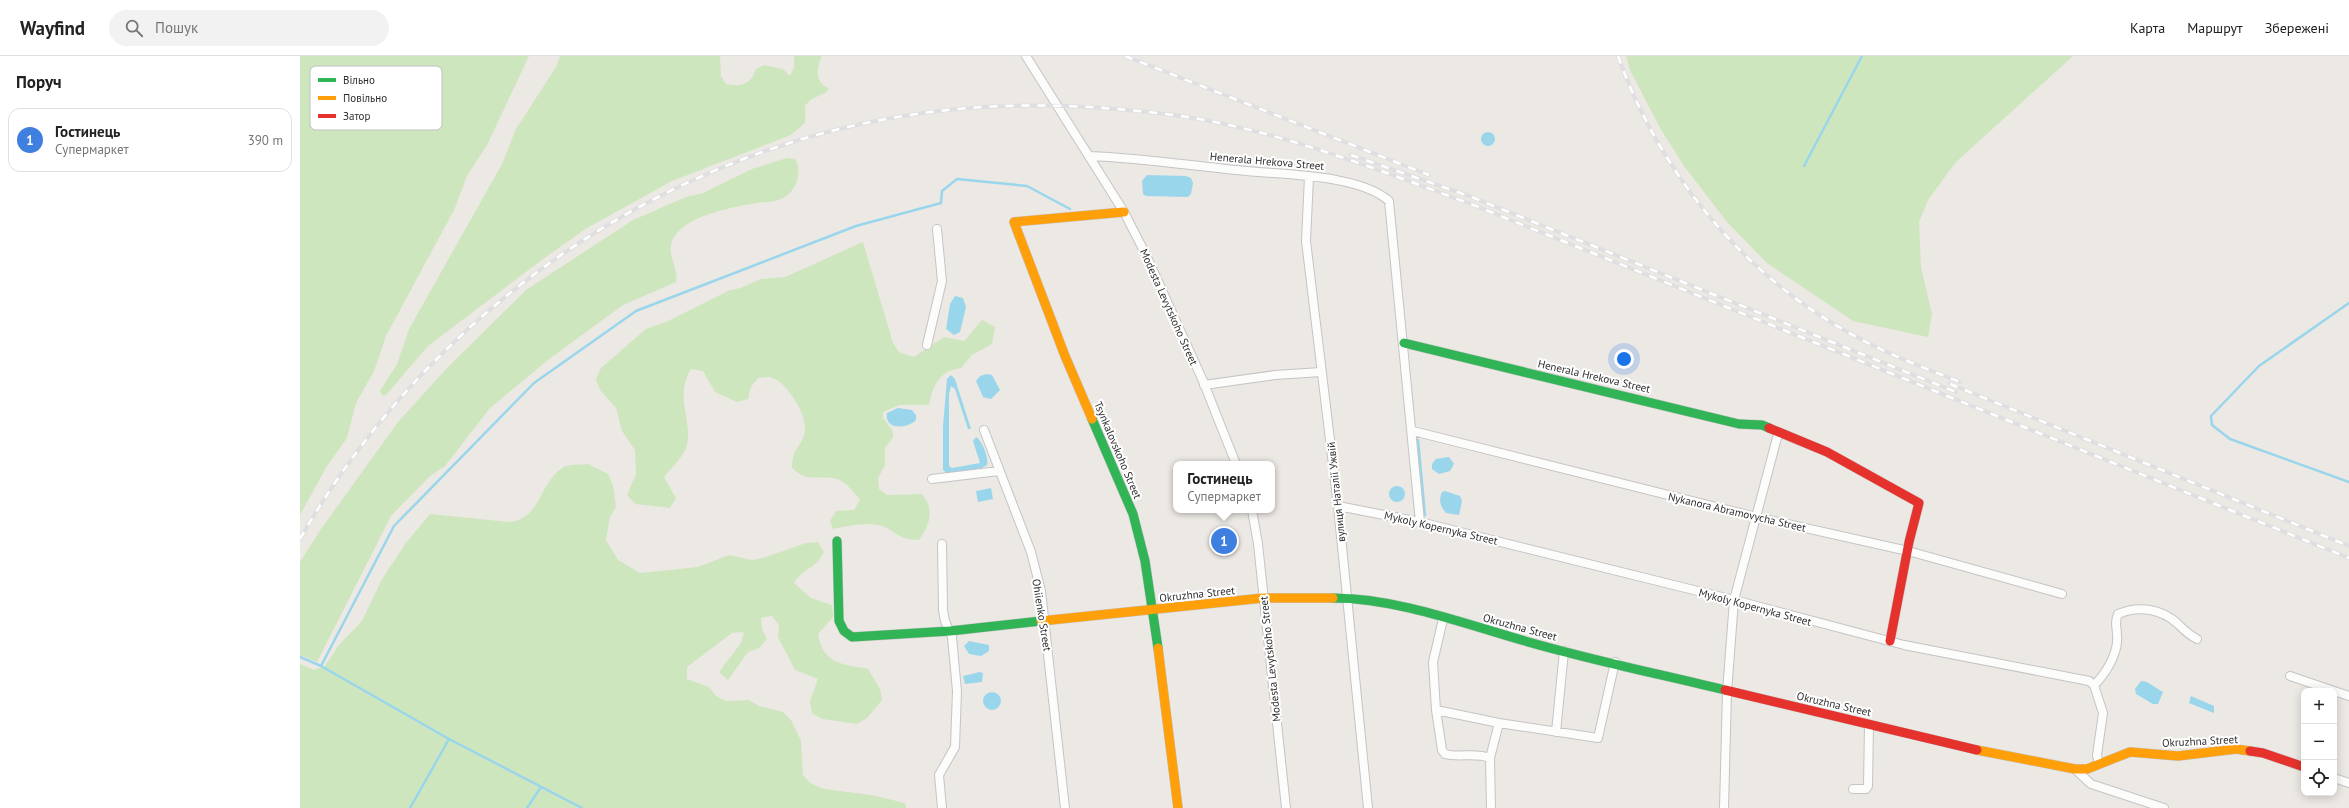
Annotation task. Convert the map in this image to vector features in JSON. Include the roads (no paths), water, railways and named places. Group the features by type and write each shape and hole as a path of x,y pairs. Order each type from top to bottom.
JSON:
{"street":[{"name":"Modesta Levytskoho Street","path":"1026,56 1124,212 1146,255 1204,385 1235,461"},
{"name":"Henerala Hrekova Street","path":"1090,156 1121,157 1319,177 1367,189 1389,201 1404,343 1420,522"},
{"name":"вулиця Наталії Ужвій","path":"1309,177 1306,241 1338,506 1368,808"},
{"name":"Tsynkalovskoho Street","path":"1124,212 1014,222 1065,356 1132,514 1145,561 1153,610 1178,808"},
{"path":"928,345 942,281 937,229"},
{"name":"Henerala Hrekova Street","path":"1404,343 1739,424 1754,423 1778,434 1827,452 1919,503 1908,551"},
{"path":"1204,385 1275,375 1321,372"},
{"name":"Ohiienko Street","path":"984,430 998,471 1031,552 1041,591 1065,808"},
{"name":"Nykanora Abramovycha Street","path":"1412,431 1756,517 1908,551 2062,594"},
{"path":"1724,808 1727,692 1734,600 1778,434"},
{"path":"932,479 998,471"},
{"name":"Mykoly Kopernyka Street","path":"1338,506 1420,522 1734,600 1890,641 2089,681 2094,685"},
{"name":"Modesta Levytskoho Street","path":"1253,513 1258,544 1286,808"},
{"name":"Okruzhna Street","path":"837,541 839,621 844,631 852,637 950,631 1263,598 1347,598 1405,608 1564,651 1615,662 1727,692 1955,746 2075,769 2087,769 2130,752 2178,756 2236,749 2263,753 2301,766"},
{"path":"942,544 943,610 945,621 950,631 957,691 955,747 939,776 942,808"},
{"path":"1890,641 1908,551"},
{"path":"2099,764 2096,755 2103,713 2094,685 2102,678 2115,648 2118,636 2114,623 2118,614 2136,609 2151,610 2167,616 2187,634 2198,639"},
{"path":"1443,619 1433,662 1436,710 1442,750 1445,754 1453,756 1483,755 1490,758"},
{"path":"1556,732 1564,651"},
{"path":"1436,710 1499,723 1598,738 1615,662"},
{"path":"2290,676 2325,688"},
{"path":"2337,692 2349,696"},
{"path":"1491,808 1490,758 1499,723"},
{"path":"1853,789 1866,789 1868,786 1869,725"},
{"path":"2075,769 2091,784 2164,808"},
{"path":"2337,779 2349,783"}],"water":[{"path":"1488,132 1493,134 1495,139 1493,144 1488,146 1483,144 1481,139 1483,134"},
{"path":"1147,175 1186,176 1191,178 1193,183 1191,194 1188,197 1146,196 1143,194 1142,181"},
{"path":"955,296 963,298 966,307 960,332 954,335 946,329 950,304"},
{"path":"987,374 992,375 1000,390 991,399 983,397 976,381 980,376"},
{"path":"951,375 955,379 971,429 968,429 955,389 951,386 949,394 949,466 952,468 980,463 973,441 976,437 983,445 987,465 982,468 948,474 943,470 943,426 947,379"},
{"path":"898,408 912,410 916,415 916,420 902,426 892,425 889,423 887,413"},
{"path":"1449,457 1454,464 1450,471 1439,474 1432,469 1432,464 1436,459"},
{"path":"1394,486 1400,486 1405,491 1403,500 1400,502 1394,502 1389,497 1389,491"},
{"path":"991,488 993,499 978,502 976,491"},
{"path":"1445,491 1460,496 1462,501 1459,515 1446,513 1443,508 1440,498 1442,492"},
{"path":"969,641 989,645 989,651 981,656 969,654 964,646"},
{"path":"980,672 983,673 982,682 965,684 963,676"},
{"path":"2141,681 2147,682 2163,692 2158,704 2153,704 2136,694 2135,689"},
{"path":"988,692 996,692 1001,697 999,708 996,710 988,710 983,705 983,697"},
{"path":"2191,696 2214,706 2214,713 2189,703"}],"waterway":[{"path":"1804,166 1862,56"},
{"path":"321,666 394,526 534,383 636,311 856,226 941,203 942,191 957,179 1027,186 1070,209"},
{"path":"2349,303 2259,366 2211,416 2212,425 2230,439 2349,482"},
{"path":"1418,440 1425,515"},
{"path":"300,657 321,666 449,739 582,808"},
{"path":"410,808 449,739"},
{"path":"527,808 541,787"}],"railway":[{"path":"1125,56 1429,175"},
{"path":"1618,56 1635,97 1655,137 1678,175 1705,211 1734,244 1767,275 1802,303 1839,327 1883,350 1960,382"},
{"path":"300,539 356,453 421,375 496,305 577,244 665,193 759,153 857,125 958,109 1039,105 1120,109 1212,121 1287,140 1362,164 1471,204 2349,558"},
{"path":"1351,155 1469,196 1956,392"},
{"path":"1950,384 2349,546"}],"place":[{"name":"Гостинець","path":"1224,541"}]}
